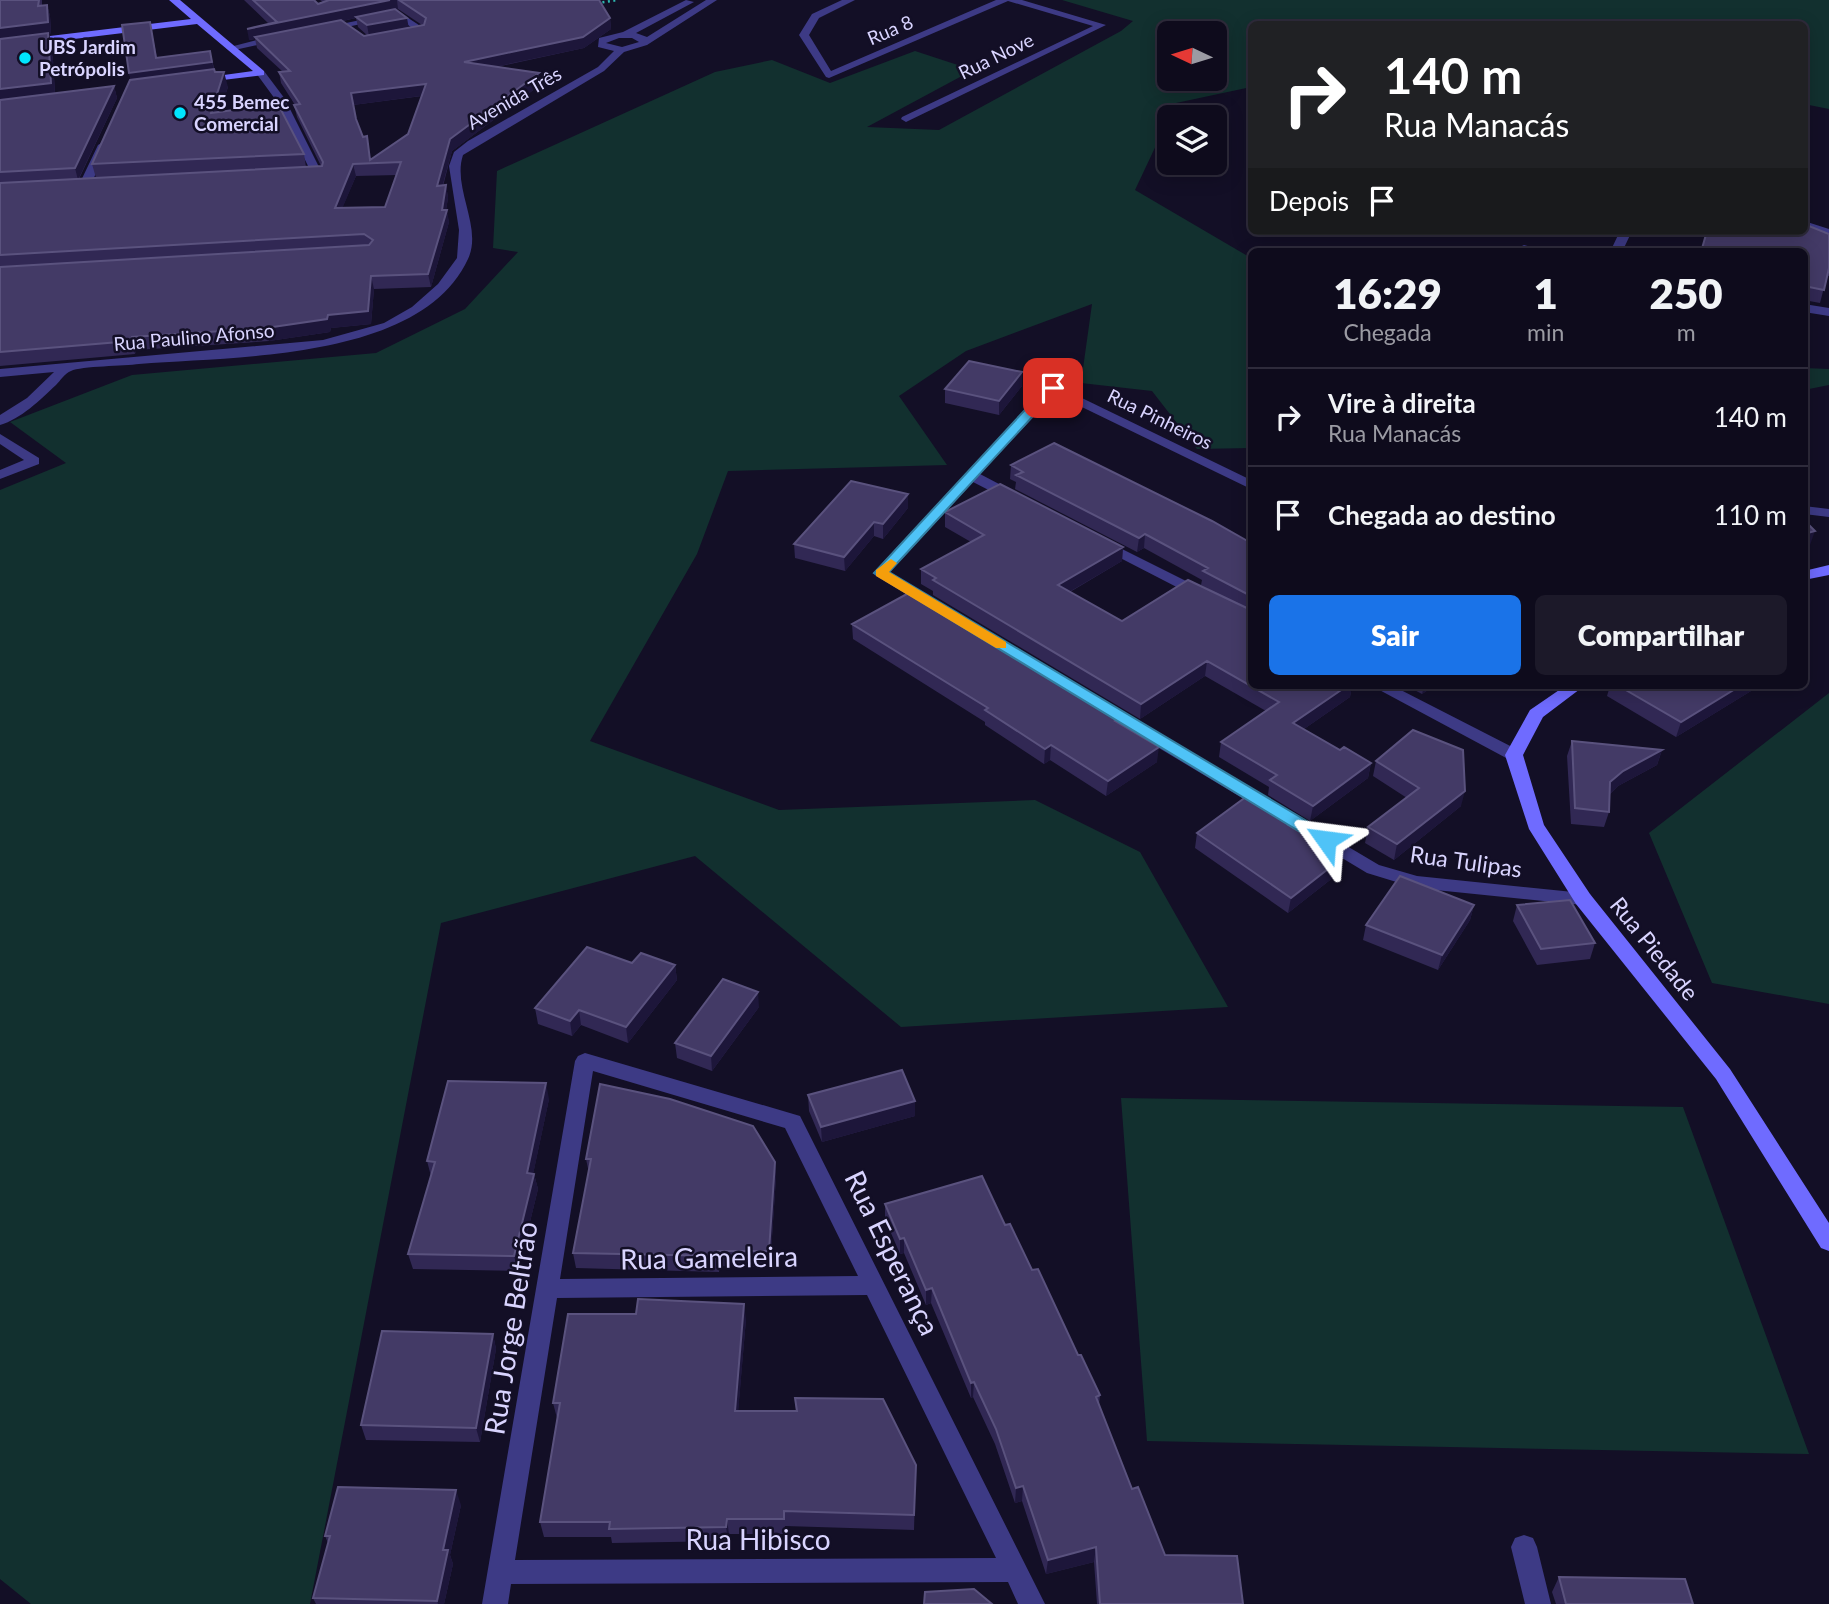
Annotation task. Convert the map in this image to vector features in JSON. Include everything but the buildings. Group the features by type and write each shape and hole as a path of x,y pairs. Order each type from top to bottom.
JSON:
{"street":[{"path":"174,0 261,73 280,99 318,175 291,176"},
{"path":"625,35 692,0"},
{"name":"Avenida Três","path":"388,326 416,310 442,287 463,258 465,230 454,166 458,154 471,143 601,69 621,50 644,43 712,0"},
{"name":"Rua 8","path":"850,0 818,13 806,25 804,35 829,75 1004,0"},
{"name":"Rua Nove","path":"906,119 1101,25 1012,0"},
{"path":"0,45 197,21"},
{"path":"621,50 604,48 600,43 606,38 625,35 643,38 644,43"},
{"path":"194,82 261,73"},
{"path":"84,187 106,139"},
{"path":"70,187 98,186"},
{"path":"1808,225 1829,233"},
{"path":"1808,309 1829,313"},
{"name":"Rua Paulino Afonso","path":"0,373 324,344 388,326"},
{"path":"0,421 32,401 66,368"},
{"name":"Rua Pinheiros","path":"973,476 1053,388 1248,484"},
{"path":"0,438 34,461 0,475"},
{"path":"941,609 881,573 973,476 1033,507"},
{"path":"1808,510 1829,513"},
{"path":"1094,538 1215,601"},
{"path":"1808,575 1829,570"},
{"path":"1386,689 1514,755 1536,714 1572,689"},
{"name":"Rua Tulipas","path":"1085,695 1373,869 1416,882 1583,899"},
{"name":"Rua Piedade","path":"1514,755 1535,825 1583,899 1723,1074 1829,1242"},
{"name":"Rua Esperança","path":"585,1061 793,1122 1032,1604"},
{"name":"Rua Jorge Beltrão","path":"495,1604 585,1061"},
{"name":"Rua Gameleira","path":"547,1289 872,1285"},
{"path":"1524,1547 1538,1604"},
{"name":"Rua Hibisco","path":"500,1572 1016,1570"}],"lane":[{"path":"319,30 399,14 422,31 411,33"},
{"path":"346,24 356,33"},
{"path":"230,48 292,35"}],"path":[{"path":"590,4 618,0"}],"green space":[{"path":"1062,0 1829,0 1829,109 1808,105 1808,21 1248,21 1248,88 1175,105 1157,105 1157,143 1135,190 1248,256 1248,448 1197,449 1152,391 1081,383 1092,304 966,351 899,396 947,465 728,471 697,554 590,741 779,810 1035,800 1140,852 1228,1007 901,1027 695,856 441,923 310,1604 31,1604 0,1579 0,490 66,463 10,422 132,375 376,353 465,309 518,252 493,248 497,171 715,72 772,60 830,83 915,51 973,70 867,127 939,130 1121,31 1133,21"},
{"path":"1808,368 1829,369 1829,385 1808,389"},
{"path":"1829,693 1829,1004 1712,983 1649,833"},
{"path":"1121,1098 1683,1107 1809,1454 1147,1441"}],"slow traffic":[{"path":"891,563 881,573 1001,645"}],"place":[{"name":"UBS Jardim Petrópolis","path":"25,58"},
{"name":"455 Bemec Comercial","path":"180,113"}],"route":[{"path":"1053,388 881,573 1326,840"}]}
